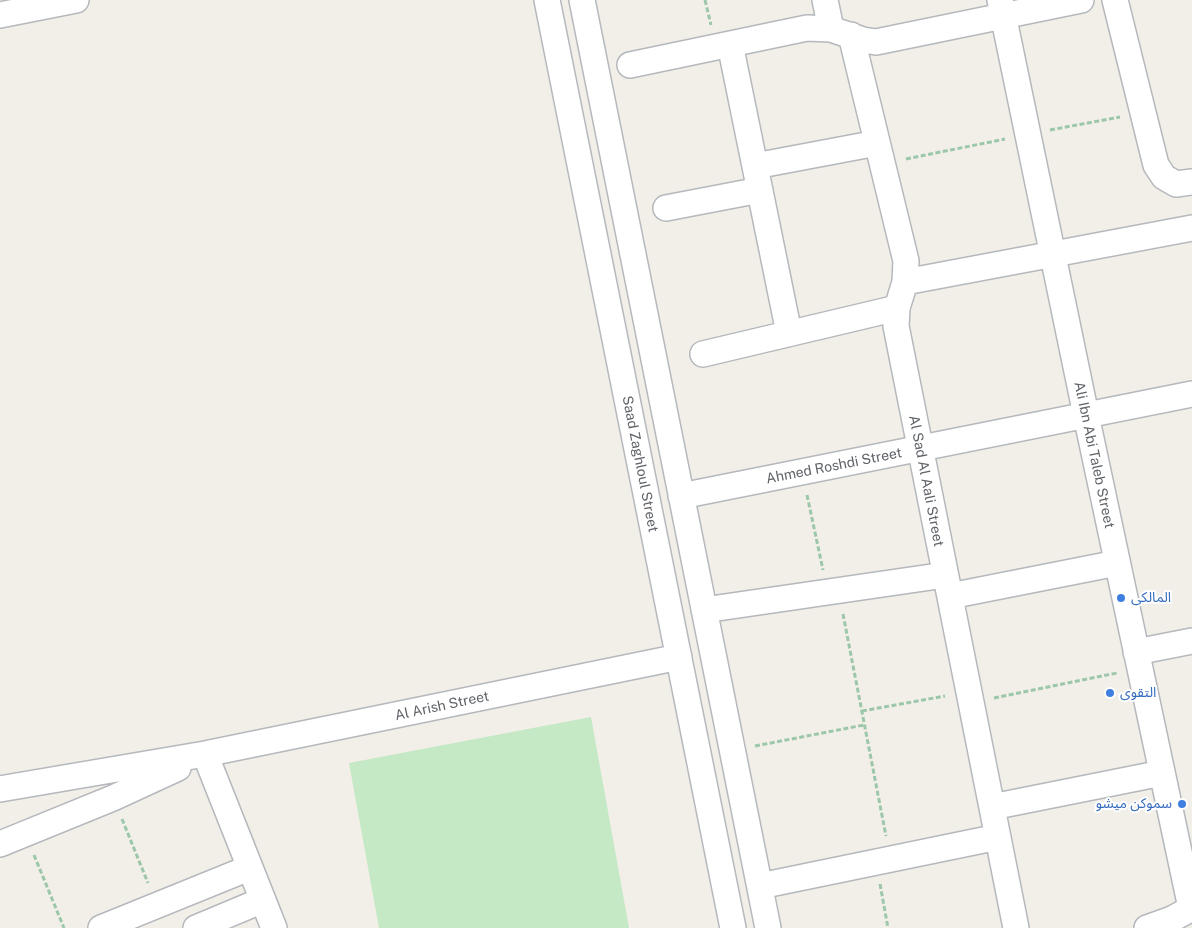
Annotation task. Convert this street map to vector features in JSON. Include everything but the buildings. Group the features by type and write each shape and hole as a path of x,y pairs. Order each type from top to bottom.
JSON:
{"street":[{"path":"0,15 76,0"},
{"name":"Saad Zaghloul Street","path":"547,0 734,928"},
{"path":"582,0 768,928"},
{"name":"Al Sad Al Aali Street","path":"825,0 841,32 877,143 906,260 905,282 897,308 896,326 1016,928"},
{"path":"630,65 807,28 819,27 876,42 1002,8 1081,0"},
{"path":"1115,0 1156,165 1164,177 1176,184 1192,185"},
{"name":"Ali Ibn Abi Taleb Street","path":"1002,8 1117,563 1192,908"},
{"path":"730,44 789,334"},
{"path":"666,208 758,178 877,143"},
{"path":"905,282 1192,228"},
{"path":"702,354 897,308"},
{"name":"Ahmed Roshdi Street","path":"681,496 1192,394"},
{"path":"704,610 833,592 948,586 1117,563"},
{"path":"1138,660 1192,641"},
{"name":"Al Arish Street","path":"0,789 205,754 679,657"},
{"path":"205,754 274,928"},
{"name":"Al Arish Street","path":"0,844 113,798 205,754"},
{"path":"992,807 1162,773"},
{"path":"760,886 998,836"},
{"path":"101,928 250,868"},
{"path":"196,928 263,900"},
{"path":"1147,928 1172,919 1192,908"}],"path":[{"path":"803,472 862,711 883,861 888,928"},
{"path":"862,711 970,697 1138,660"},
{"path":"732,750 864,726"},
{"path":"113,798 157,905"},
{"path":"25,834 64,928"}],"green space":[{"path":"591,717 629,928 379,928 349,763"}],"place":[{"name":"المالكى","path":"1121,598"},
{"name":"التقوى","path":"1110,693"},
{"name":"سموكن ميشو","path":"1182,804"}]}
